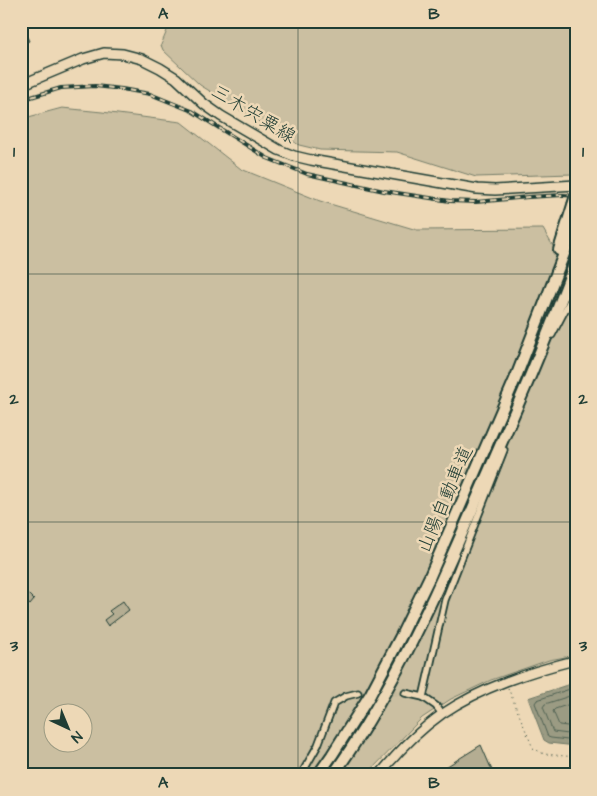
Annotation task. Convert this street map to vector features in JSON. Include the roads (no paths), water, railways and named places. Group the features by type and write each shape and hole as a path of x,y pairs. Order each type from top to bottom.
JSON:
{"highway":[{"path":"535,327 574,201"},
{"name":"山陽自動車道","path":"318,775 370,695 430,576 516,377 576,223"},
{"name":"山陽自動車道","path":"333,775 381,698 438,588 531,373 576,260"}],"main road":[{"name":"三木宍粟線","path":"21,85 83,58 104,53 123,54 142,59 160,68 176,78 204,104 221,116 268,144 294,156 477,189 494,190 576,186"}],"street":[{"path":"423,696 445,600 509,435 559,320 576,289"},
{"path":"378,775 418,733 442,714 505,681 576,660"},
{"path":"300,775 318,745 334,703 346,696 358,693"},
{"path":"405,693 423,696 436,706 442,714"}],"water":[{"path":"576,682 576,746 549,743 544,740 528,698"}],"tunnel":[{"path":"358,693 405,693"}],"railway":[{"path":"21,100 61,88 95,86 122,89 150,94 192,111 267,158 307,174 384,191 450,201 476,202 528,197 576,196"}]}
